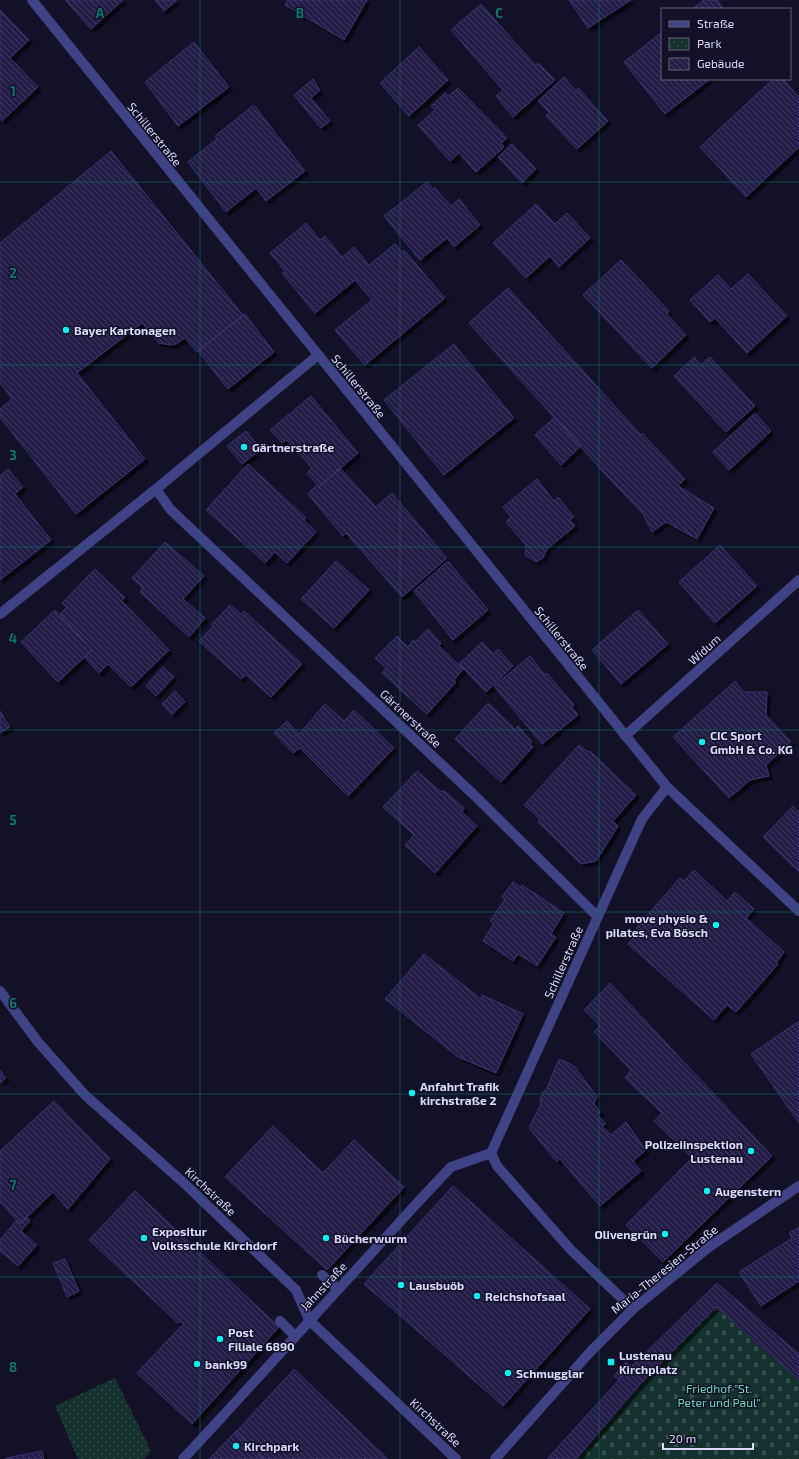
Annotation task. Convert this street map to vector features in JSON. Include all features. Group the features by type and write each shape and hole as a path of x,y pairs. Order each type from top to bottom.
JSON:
{"street":[{"name":"Schillerstraße","path":"32,0 317,356 667,787 799,911"},
{"path":"0,614 156,489 317,356"},
{"name":"Gärtnerstraße","path":"156,489 170,508 180,518 473,794 597,916"},
{"name":"Widum","path":"625,736 799,580"},
{"name":"Schillerstraße","path":"492,1153 597,916 642,819 667,787"},
{"name":"Kirchstraße","path":"0,991 38,1042 85,1095 185,1184 296,1290 309,1320 456,1459"},
{"path":"492,1153 496,1166 571,1250 633,1309"},
{"name":"Jahnstraße","path":"183,1459 450,1167 492,1153"},
{"name":"Maria-Theresien-Straße","path":"494,1459 591,1351 633,1309 709,1247 799,1186"},
{"path":"322,1275 338,1289"},
{"path":"280,1320 295,1336"}],"green space":[{"name":"Friedhof \"St. Peter und Paul\"","path":"716,1307 799,1380 799,1459 576,1459 640,1384"},
{"path":"115,1378 151,1451 144,1459 78,1459 55,1406"}],"building":[{"path":"65,0 123,0 91,29"},
{"path":"155,0 177,0 164,11"},
{"path":"288,0 367,0 344,40 285,5"},
{"path":"569,0 631,0 588,28"},
{"path":"704,0 717,0 723,8 693,8"},
{"path":"481,4 536,66 538,63 555,80 513,117 496,96 503,90 451,30"},
{"path":"0,10 29,40 10,58 38,87 2,121 0,118"},
{"path":"661,33 661,80 709,80 665,114 624,62"},
{"path":"194,42 229,87 178,126 145,82"},
{"path":"419,47 448,80 409,116 380,83"},
{"path":"564,77 576,91 578,88 608,121 577,149 546,116 549,112 538,101"},
{"path":"313,79 320,90 311,98 330,121 321,128 294,95"},
{"path":"772,80 784,80 799,97 799,147 746,197 700,147"},
{"path":"458,88 507,138 501,143 504,147 476,172 459,153 450,161 418,125 435,110 431,106 445,93 449,96"},
{"path":"254,105 305,171 266,201 256,188 226,212 188,162 217,139 215,136"},
{"path":"512,144 536,169 522,183 498,157"},
{"name":"Bayer Kartonagen","path":"111,151 243,315 197,352 185,338 176,344 170,345 159,343 142,323 77,373 145,459 76,514 0,417 0,409 12,399 0,383 0,243"},
{"path":"427,182 433,189 435,188 451,206 459,199 480,225 454,247 447,238 420,260 384,216"},
{"path":"536,204 555,224 567,213 590,238 559,267 550,256 526,278 493,243"},
{"path":"306,223 320,240 325,236 342,257 354,247 369,265 395,244 402,252 404,250 445,298 365,365 335,330 372,300 355,280 315,313 282,273 285,271 270,253"},
{"path":"621,260 669,311 667,314 686,335 652,368 583,295"},
{"path":"748,274 787,316 747,353 715,318 710,322 690,300 718,275 731,289"},
{"path":"508,288 641,435 642,433 685,479 678,486 714,508 697,539 666,522 652,532 643,514 469,323"},
{"path":"245,314 274,352 228,389 198,351"},
{"path":"454,344 514,418 444,475 384,400"},
{"path":"694,357 701,365 710,357 755,406 726,432 674,376"},
{"path":"311,396 358,453 319,487 307,473 312,468 287,440 282,443 270,430"},
{"path":"755,413 771,431 729,470 713,452"},
{"path":"555,417 581,446 561,465 535,435"},
{"name":"Gärtnerstraße","path":"246,431 261,449 242,464 227,446"},
{"path":"248,464 306,518 304,520 316,532 287,563 275,552 265,563 206,510"},
{"path":"340,468 376,507 392,493 447,558 402,597 346,533 343,536 308,494 316,486 319,487"},
{"path":"8,469 23,487 15,494 51,540 0,580 0,476"},
{"path":"537,479 554,501 558,497 574,517 570,520 575,526 547,549 543,558 536,562 525,555 526,545 506,522 511,517 503,507"},
{"path":"165,542 204,576 183,599 205,618 189,637 140,592 143,588 132,578"},
{"path":"720,545 757,586 715,623 679,582"},
{"path":"336,561 369,590 334,628 301,599"},
{"path":"448,561 488,610 453,640 414,591"},
{"path":"95,569 125,598 122,601 169,650 131,687 108,664 99,673 84,657 92,650 60,614 67,607 62,603"},
{"path":"230,605 241,614 244,611 302,664 271,697 246,675 241,679 199,641 213,626 211,625"},
{"path":"55,610 92,650 58,682 21,642"},
{"path":"638,610 668,644 621,684 592,650"},
{"path":"428,629 441,643 439,646 463,669 454,680 456,682 427,714 382,673 386,668 375,658 397,636 408,647 413,640 415,642"},
{"path":"482,642 493,654 498,649 513,666 486,692 459,664"},
{"path":"530,656 545,675 547,673 574,705 572,707 578,715 542,744 494,686"},
{"path":"163,667 174,677 156,696 146,686"},
{"path":"735,681 744,692 767,692 766,715 791,742 766,765 769,776 750,780 729,798 673,737"},
{"path":"175,691 185,702 172,715 162,704"},
{"path":"488,703 515,729 518,726 532,742 530,744 533,747 501,782 455,739"},
{"path":"325,704 344,721 354,710 394,748 348,796 300,748 293,753 274,733 287,721 299,734"},
{"path":"0,711 10,727 0,733"},
{"path":"579,745 588,752 590,751 636,795 613,821 618,826 596,861 581,864 538,822 540,819 524,805"},
{"path":"417,771 441,792 443,790 464,808 462,812 477,826 435,873 405,845 414,835 383,807"},
{"path":"793,806 799,812 799,872 763,837"},
{"path":"694,870 727,901 735,892 754,909 746,918 784,952 776,963 778,964 736,1012 727,1005 714,1020 628,944 639,931 636,928 680,878 684,881"},
{"path":"513,882 521,887 522,885 564,913 551,934 556,937 537,966 518,954 513,961 483,941 494,923 490,921 505,899 502,897"},
{"path":"424,954 481,999 482,995 523,1014 496,1073 458,1057 385,999"},
{"path":"610,983 772,1156 663,1262 626,1225 692,1158 654,1121 662,1113 625,1078 631,1070 594,1032 600,1026 584,1010"},
{"path":"799,1021 799,1123 751,1054"},
{"path":"559,1059 574,1066 597,1096 594,1104 600,1112 598,1115 606,1124 602,1126 611,1135 626,1122 646,1150 633,1161 641,1171 600,1206 560,1159 557,1162 529,1128 541,1104 540,1100 543,1092 546,1090"},
{"path":"0,1070 6,1078 0,1083"},
{"path":"54,1101 110,1159 68,1209 53,1192 20,1224 0,1202 0,1151"},
{"path":"273,1126 323,1173 354,1140 404,1187 327,1270 225,1177"},
{"name":"Reichshofsaal","path":"453,1186 590,1309 503,1406 364,1284"},
{"path":"135,1191 279,1327 192,1424 137,1373 183,1324 181,1321 178,1323 89,1240"},
{"path":"27,1217 30,1221 21,1231 37,1245 18,1266 0,1251 0,1240 17,1220 20,1224"},
{"path":"799,1227 799,1281 761,1306 739,1272 792,1238 789,1233"},
{"path":"65,1259 79,1291 67,1297 53,1263"},
{"path":"717,1283 799,1354 799,1380 716,1307 640,1384 576,1459 547,1459 626,1372"},
{"path":"626,1362 631,1366 619,1380 614,1376"},
{"path":"294,1369 388,1459 262,1459 235,1433"},
{"name":"Kirchpark","path":"236,1431 264,1459 209,1459"},
{"path":"42,1451 44,1459 6,1459 6,1458"}],"place":[{"name":"Bayer Kartonagen","path":"66,330"},
{"name":"Gärtnerstraße","path":"244,447"},
{"name":"CIC Sport GmbH & Co. KG","path":"702,742"},
{"name":"move physio & pilates, Eva Bösch","path":"716,925"},
{"name":"Anfahrt Trafik kirchstraße 2","path":"412,1093"},
{"name":"Polizeiinspektion Lustenau","path":"751,1151"},
{"name":"Augenstern","path":"707,1191"},
{"name":"Olivengrün","path":"665,1234"},
{"name":"Expositur Volksschule Kirchdorf","path":"144,1238"},
{"name":"Bücherwurm","path":"326,1238"},
{"name":"Lausbuöb","path":"401,1285"},
{"name":"Reichshofsaal","path":"477,1296"},
{"name":"Post Filiale 6890","path":"220,1339"},
{"name":"Lustenau Kirchplatz","path":"611,1362"},
{"name":"bank99","path":"197,1364"},
{"name":"Schmugglar","path":"508,1373"},
{"name":"Kirchpark","path":"236,1446"}]}
